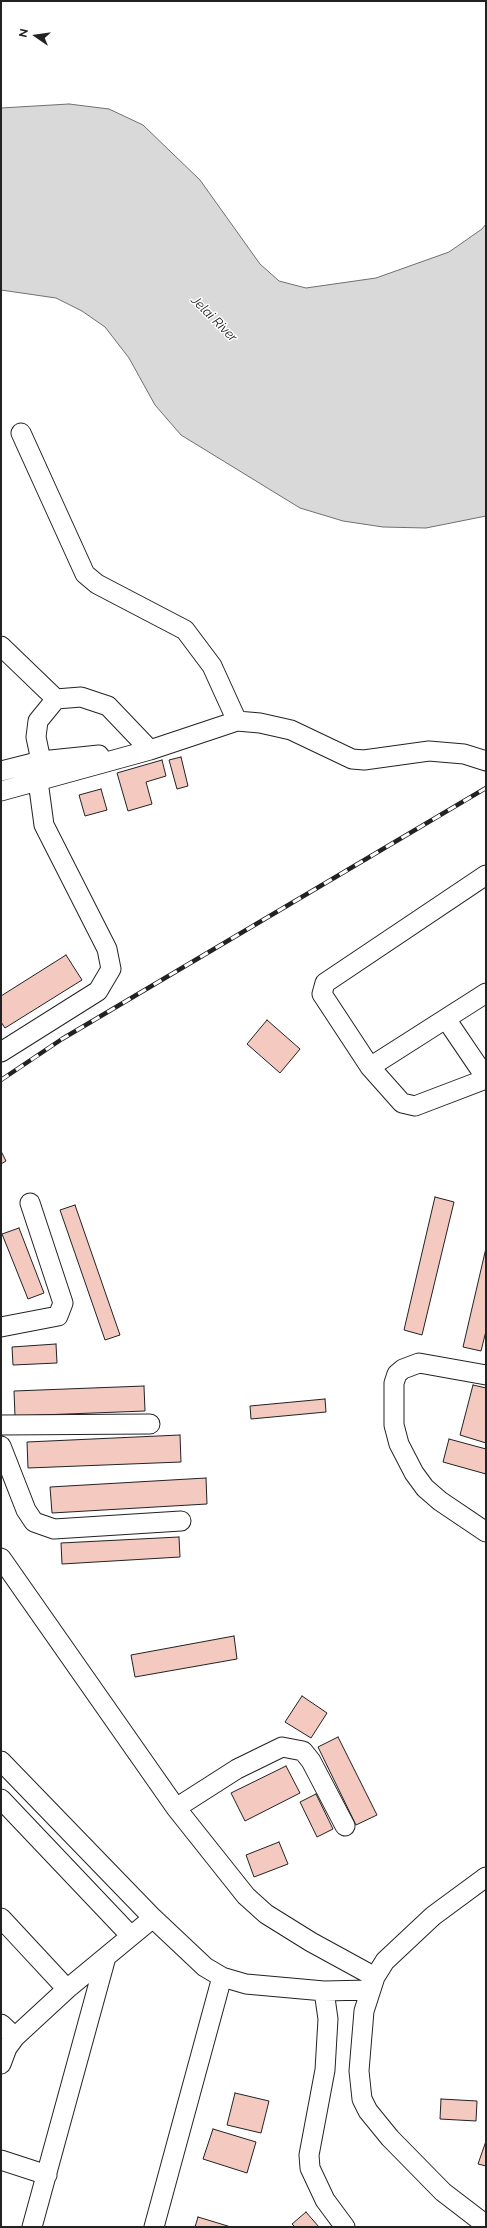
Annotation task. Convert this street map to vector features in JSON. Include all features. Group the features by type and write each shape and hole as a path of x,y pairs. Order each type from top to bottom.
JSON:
{"street":[{"path":"21,433 85,574 97,584 185,630 212,666 237,721"},
{"path":"1,646 56,699"},
{"path":"41,761 36,737 38,721 56,699 81,697 108,706 150,750"},
{"path":"1,791 150,750 237,721 260,723 291,730 352,760 364,760 429,751 464,754 486,761"},
{"path":"1,771 41,761 150,750"},
{"path":"1,1052 98,991 111,969 108,949 44,825 38,781"},
{"path":"446,1019 486,1079 414,1106 402,1103 370,1067 322,994 325,983 486,875"},
{"path":"370,1067 486,993"},
{"path":"1,1327 58,1316 63,1303 30,1204"},
{"path":"486,1375 419,1363 403,1369 397,1374 394,1383 394,1425 399,1444 414,1473 425,1488 440,1501 486,1532"},
{"path":"1,1425 150,1424"},
{"path":"1,1446 26,1510 34,1522 54,1529 181,1521"},
{"path":"1,1558 176,1808 246,1896 266,1914 311,1942 372,1984"},
{"path":"176,1808 237,1769 282,1747 303,1752 311,1760 345,1826"},
{"path":"1,1761 153,1918 206,1967 222,1977 246,1984 324,1991 372,1984"},
{"path":"1,1799 131,1936"},
{"path":"486,1878 432,1916 385,1961 372,1984 364,2012 359,2071 362,2099 368,2110 390,2138 443,2192 486,2225"},
{"path":"1,1918 67,1989"},
{"path":"1,2064 7,2048 14,2037 67,1989 153,1918"},
{"path":"32,2227 106,1957"},
{"path":"154,2227 222,1977"},
{"path":"324,1991 328,2019 325,2070 309,2155 310,2168 325,2200 345,2227"},
{"path":"1,2024 14,2037"},
{"path":"1,2160 47,2175"}],"water":[{"name":"Jelai River","path":"69,104 109,109 143,125 200,180 260,264 279,281 306,288 376,278 449,252 482,229 486,224 486,516 426,528 383,527 343,521 300,508 181,435 155,405 129,358 105,327 82,311 56,298 1,290 1,108"}],"building":[{"path":"181,757 188,786 177,789 169,760"},
{"path":"162,760 166,776 146,782 152,804 128,811 117,773"},
{"path":"101,789 107,810 85,816 79,795"},
{"path":"66,955 82,980 5,1028 1,1022 1,996"},
{"path":"267,1020 300,1049 280,1073 247,1044"},
{"path":"1,1151 6,1161 1,1164"},
{"path":"435,1197 454,1202 422,1335 404,1330"},
{"path":"75,1205 120,1335 105,1340 60,1210"},
{"path":"19,1228 44,1293 28,1299 2,1234"},
{"path":"486,1248 486,1331 481,1351 463,1347"},
{"path":"56,1344 57,1363 13,1365 12,1347"},
{"path":"473,1385 486,1388 486,1443 460,1435"},
{"path":"144,1386 145,1411 15,1416 14,1391"},
{"path":"325,1399 326,1412 251,1419 250,1406"},
{"path":"180,1435 181,1462 28,1468 27,1442"},
{"path":"449,1439 486,1449 486,1474 443,1462"},
{"path":"206,1478 207,1504 52,1513 50,1487"},
{"path":"179,1537 180,1557 62,1564 61,1543"},
{"path":"234,1636 237,1659 135,1677 131,1655"},
{"path":"302,1696 327,1713 311,1738 285,1722"},
{"path":"338,1737 377,1815 356,1825 318,1747"},
{"path":"286,1766 300,1793 245,1821 231,1793"},
{"path":"316,1794 333,1829 317,1837 300,1802"},
{"path":"279,1842 288,1864 254,1877 246,1855"},
{"path":"235,2093 269,2101 261,2133 227,2125"},
{"path":"441,2099 477,2101 476,2121 440,2119"},
{"path":"213,2129 256,2142 247,2173 203,2159"},
{"path":"486,2141 486,2166 478,2164"},
{"path":"306,2212 319,2227 295,2227 292,2224"},
{"path":"198,2217 231,2227 195,2227"}],"railway":[{"path":"1,1080 62,1039 486,788"}]}
